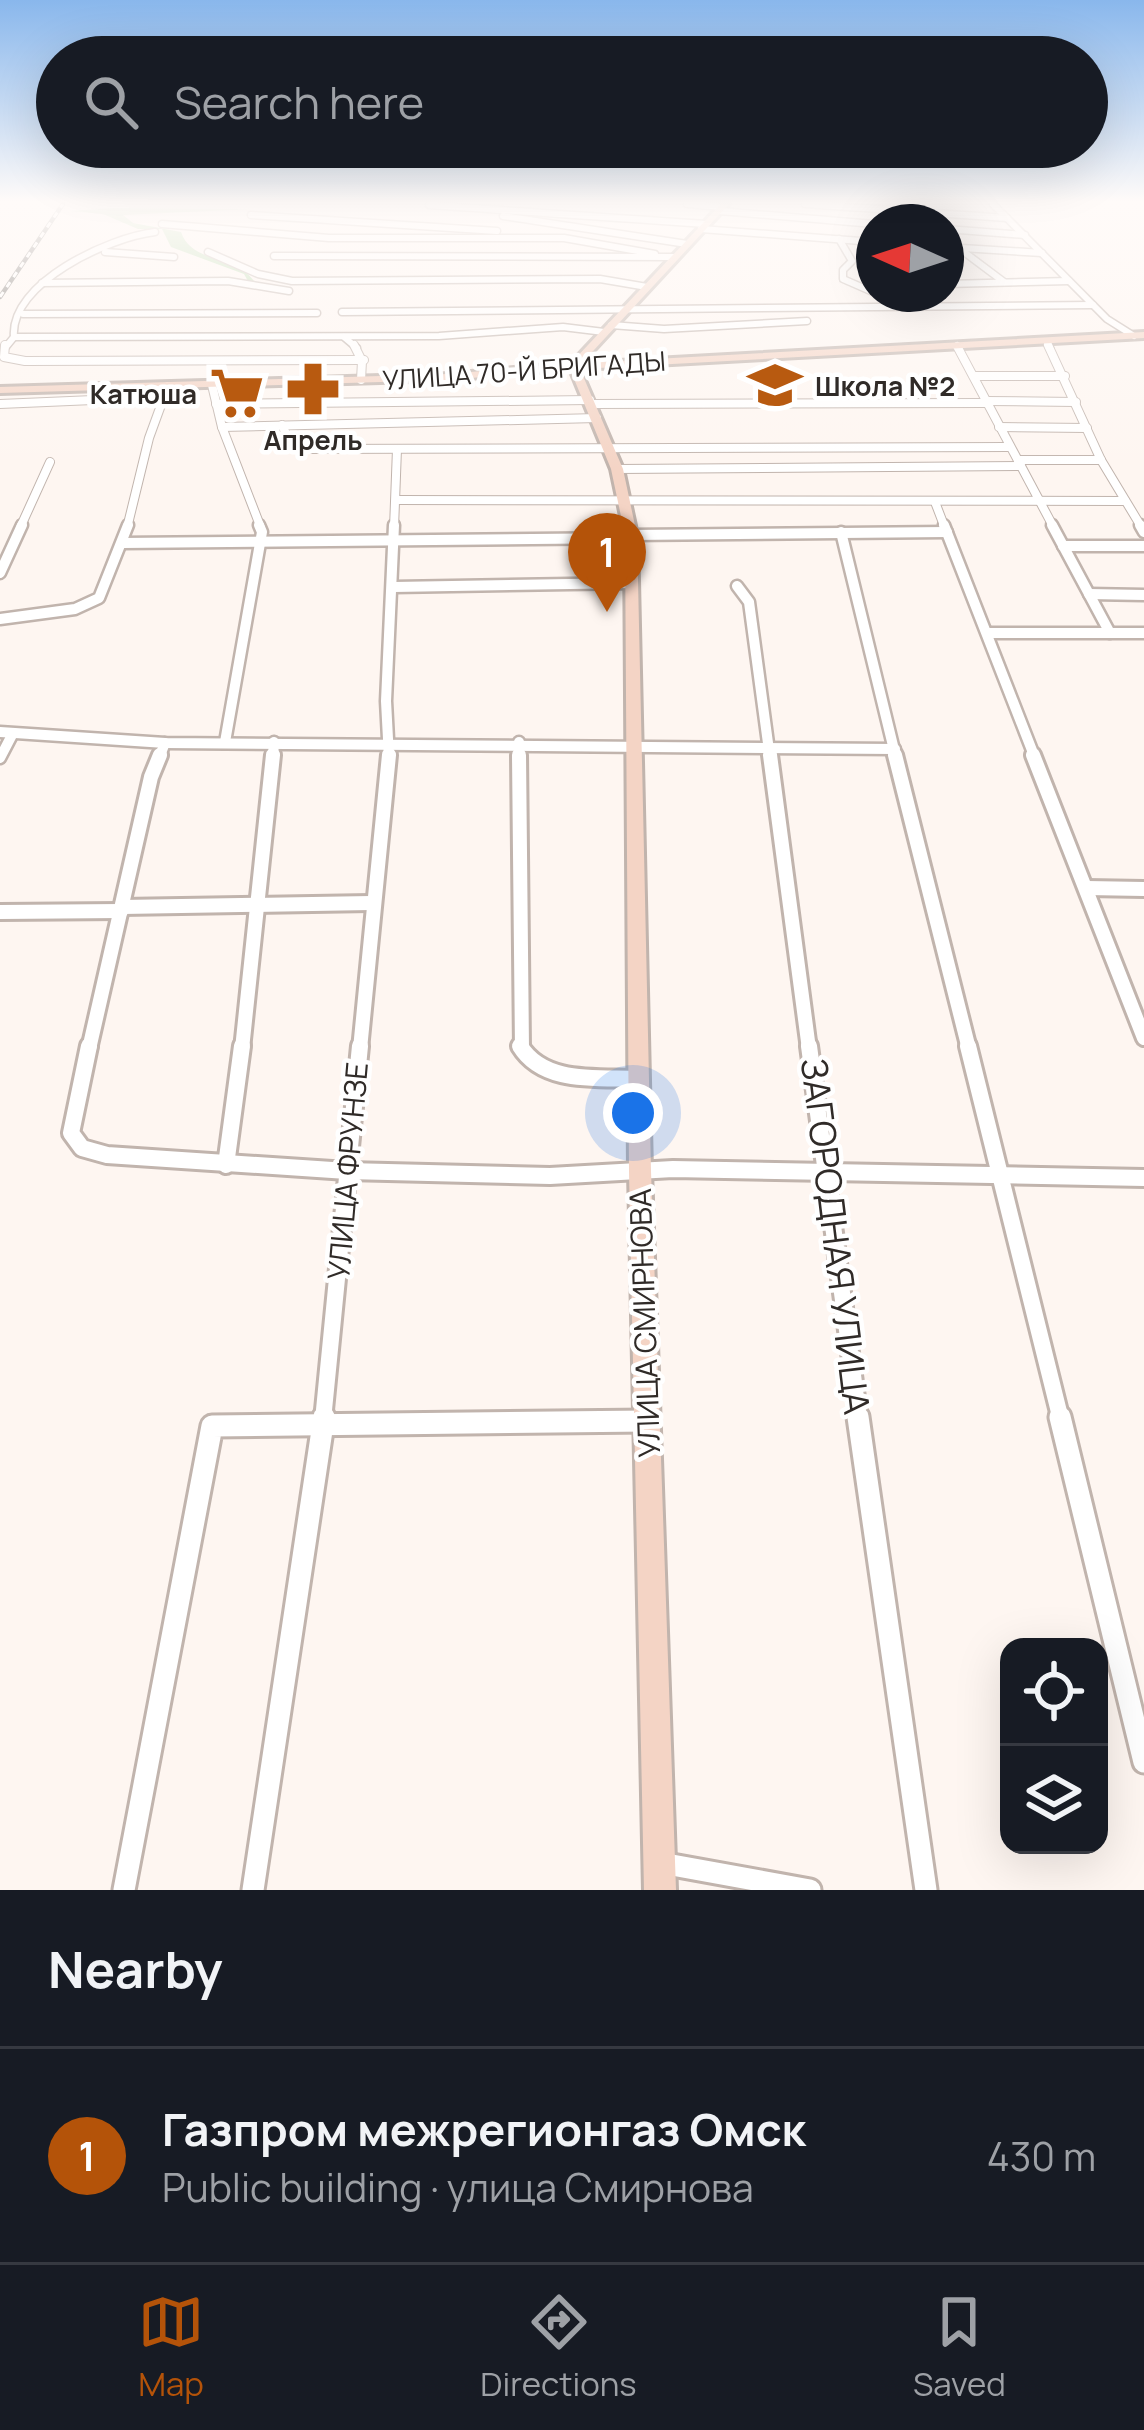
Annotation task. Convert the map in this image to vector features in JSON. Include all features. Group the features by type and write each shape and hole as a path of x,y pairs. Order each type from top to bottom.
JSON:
{"main road":[{"path":"574,366 642,292"},
{"name":"УЛИЦА 70-Й БРИГАДЫ","path":"0,390 165,392 212,385 1139,336"},
{"name":"УЛИЦА СМИРНОВА","path":"574,366 616,469 631,537 640,1171 660,1890"}],"street":[{"path":"34,292 13,325 14,337 3,351 8,360 364,360"},
{"path":"1080,292 1139,336"},
{"path":"964,306 1093,305"},
{"path":"342,313 856,308"},
{"path":"23,314 317,313"},
{"path":"14,337 463,335 545,327 664,329 807,321"},
{"path":"344,337 354,343 364,360 361,380"},
{"path":"1047,342 1101,460 1144,532"},
{"path":"958,346 1110,633"},
{"path":"974,376 1065,376"},
{"path":"212,385 222,427 254,502 260,540 225,742"},
{"path":"0,404 165,392 110,580 93,603 0,619"},
{"path":"216,404 593,408 1076,402"},
{"path":"222,427 593,408"},
{"path":"282,425 295,449 1010,447"},
{"path":"999,428 1087,428"},
{"name":"УЛИЦА ФРУНЗЕ","path":"253,1890 323,1424 390,743 386,701 397,449"},
{"path":"616,469 1101,460"},
{"path":"0,573 50,463"},
{"path":"396,500 1125,501"},
{"path":"935,502 1144,1038"},
{"path":"841,532 998,1172 1047,1351 1144,1762"},
{"path":"122,543 947,532"},
{"path":"1063,546 1144,546"},
{"path":"394,587 632,583"},
{"name":"ЗАГОРОДНАЯ УЛИЦА","path":"737,586 752,619 898,1713 926,1890"},
{"path":"1089,594 1144,595"},
{"path":"989,633 1144,633"},
{"path":"0,758 6,734 165,743 520,742 895,749"},
{"path":"226,1165 274,742"},
{"path":"520,742 520,1046 533,1066 550,1072 639,1079"},
{"path":"165,743 151,777 73,1117 71,1133 82,1148 107,1155 347,1171 550,1175 826,1170 1144,1178"},
{"path":"1087,888 1144,889"},
{"path":"0,913 371,903"},
{"path":"124,1890 212,1426 647,1421"},
{"path":"660,1863 810,1890"}],"railway":[{"path":"0,297 3,292"}],"place":[{"name":"Школа №2","path":"775,385"},
{"name":"Апрель","path":"313,389"},
{"name":"Катюша","path":"237,393"},
{"name":"Газпром межрегионгаз Омск","path":"607,612"}]}
